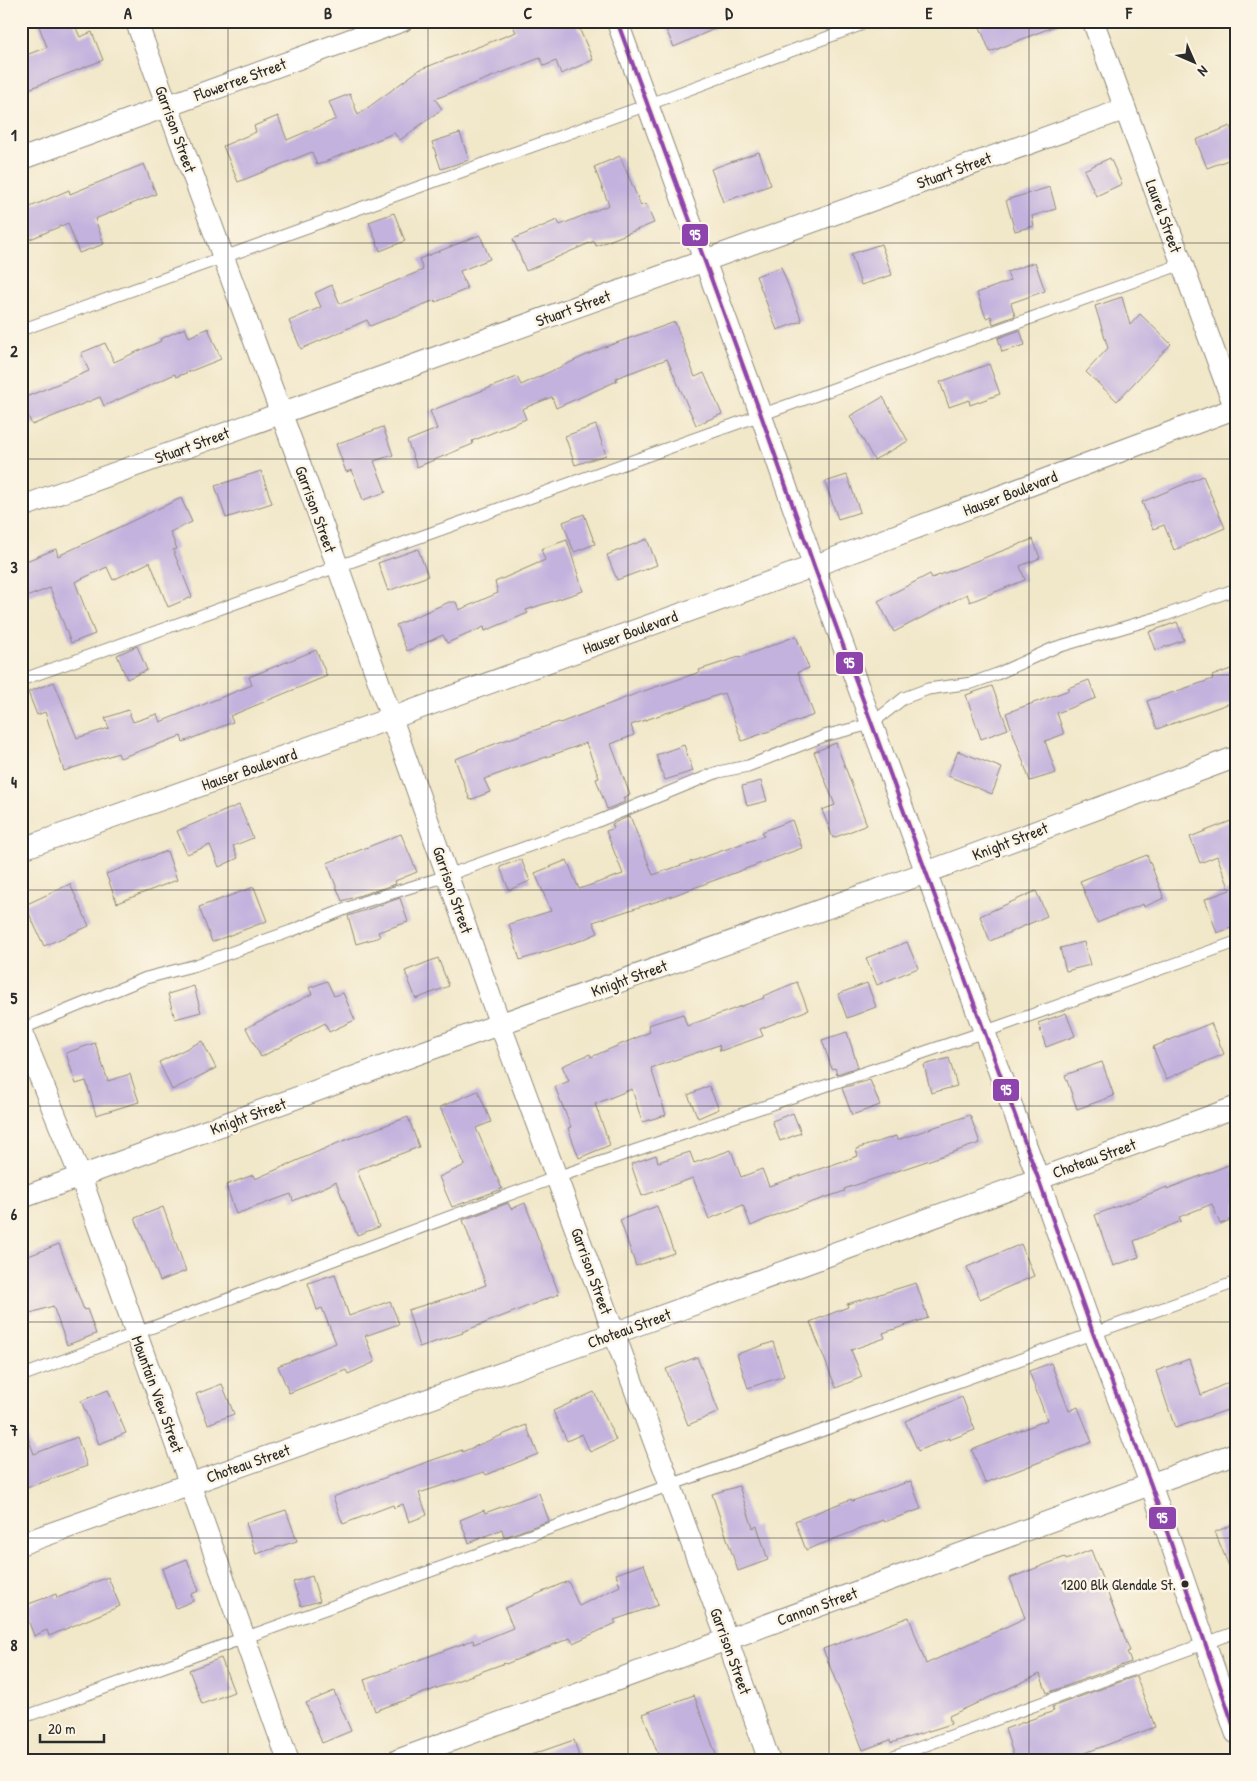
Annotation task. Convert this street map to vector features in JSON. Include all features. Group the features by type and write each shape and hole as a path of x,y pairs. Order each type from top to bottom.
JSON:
{"street":[{"name":"Garrison Street","path":"136,21 338,566 500,1024 727,1639 769,1760"},
{"name":"Flowerree Street","path":"21,159 402,21"},
{"path":"617,21 1093,1334 1151,1485 1236,1733"},
{"name":"Laurel Street","path":"1093,21 1235,409"},
{"name":"Stuart Street","path":"21,507 1125,109"},
{"name":"Hauser Boulevard","path":"21,849 814,566 1235,409"},
{"name":"Knight Street","path":"21,1198 81,1178 500,1024 926,873 1236,757"},
{"name":"Mountain View Street","path":"21,1030 81,1178 288,1760"},
{"name":"Choteau Street","path":"21,1544 615,1333 1236,1106"},
{"name":"Cannon Street","path":"398,1760 1236,1453"}],"lane":[{"path":"21,330 647,105 871,21"},
{"path":"21,680 1182,264"},
{"path":"21,1030 146,978 196,965 292,931 364,902 448,875 596,822 718,772 748,766 824,736 871,724 904,698 928,690 972,683 997,674 1054,648 1166,615 1236,589"},
{"path":"21,1376 557,1177 984,1032 1236,942"},
{"path":"21,1718 1236,1282"},
{"path":"884,1760 1236,1632"}],"building":[{"path":"37,21 73,21 80,37 92,32 103,60 21,92 21,57 47,47"},
{"path":"524,21 576,21 593,60 561,74 556,61 544,66 540,58 435,99 442,109 400,140 394,133 317,165 312,152 238,182 223,146 256,132 254,126 278,116 287,140 336,119 329,102 350,94 358,115 419,70 516,32 513,26"},
{"path":"662,21 732,21 674,47"},
{"path":"993,21 1065,22 990,52 980,27"},
{"path":"1230,126 1236,141 1236,157 1207,168 1196,140"},
{"path":"460,133 469,160 441,169 432,142"},
{"path":"759,152 771,185 723,202 711,169"},
{"path":"620,156 641,206 646,204 654,223 596,246 594,241 526,271 513,239 557,220 560,225 609,205 594,167"},
{"path":"1110,158 1122,184 1096,196 1084,170"},
{"path":"144,164 156,194 95,219 104,244 79,253 68,223 21,243 21,211 69,190 70,194"},
{"path":"1050,187 1056,209 1032,216 1034,226 1015,231 1006,200"},
{"path":"394,213 405,241 380,251 369,222"},
{"path":"480,235 490,259 460,271 467,289 370,326 367,320 301,349 289,321 321,307 315,293 332,285 340,304 423,270 419,259"},
{"path":"881,244 892,275 861,285 851,254"},
{"path":"1035,262 1045,291 1011,303 1015,316 993,324 991,316 986,318 977,293 1010,281 1007,272"},
{"path":"781,267 802,321 777,330 756,276"},
{"path":"1122,297 1130,325 1140,314 1171,344 1117,401 1086,372 1108,348 1095,306"},
{"path":"675,322 695,377 704,373 722,414 696,425 667,359 616,378 617,381 556,408 552,397 522,409 526,419 472,441 473,444 417,467 407,441 437,429 430,411 517,377 521,385 602,348"},
{"path":"185,328 189,337 208,328 221,359 176,377 175,374 104,406 100,397 32,425 21,399 89,371 81,353 105,343 114,362"},
{"path":"1020,330 1025,345 1002,352 998,338"},
{"path":"989,364 1000,394 970,405 969,400 949,407 940,382"},
{"path":"883,397 908,441 874,460 850,416"},
{"path":"596,425 606,455 575,465 565,436"},
{"path":"383,427 393,455 374,461 386,492 363,500 352,470 346,472 336,444"},
{"path":"261,471 272,503 226,518 215,486"},
{"path":"847,475 860,512 838,519 825,482"},
{"path":"1203,476 1225,528 1174,550 1164,525 1153,529 1142,502"},
{"path":"181,498 192,522 170,532 177,549 173,550 192,597 168,607 150,562 113,580 107,567 75,582 95,634 71,643 50,588 21,599 21,563 56,549 58,556"},
{"path":"584,514 595,544 574,552 563,522"},
{"path":"647,539 657,565 617,580 607,555"},
{"path":"1033,539 1040,558 1020,566 1025,580 970,602 967,594 894,632 878,601 930,574 932,578"},
{"path":"567,540 583,591 526,610 528,613 485,631 484,627 447,643 443,635 407,651 396,625 449,602 456,602 459,610 498,593 495,582 545,560 541,549"},
{"path":"418,549 428,576 388,591 378,563"},
{"path":"1177,622 1184,640 1156,650 1149,632"},
{"path":"796,636 809,668 798,672 814,715 742,741 724,693 631,725 634,735 611,744 630,795 623,798 625,802 607,809 596,779 599,778 586,743 484,779 490,792 470,800 455,759 560,723 700,672 699,670 739,658"},
{"path":"137,646 147,670 127,679 117,655"},
{"path":"316,650 327,676 230,716 233,722 183,742 181,736 120,758 118,753 64,771 45,712 37,715 28,692 54,682 77,738 109,728 105,718 128,710 133,722 157,714 160,722 252,685 249,677"},
{"path":"1236,667 1236,701 1157,729 1147,701 1213,679 1212,676"},
{"path":"1089,680 1096,698 1057,713 1064,734 1045,741 1056,773 1030,781 1006,713 1069,690 1068,688"},
{"path":"992,686 1008,729 981,739 966,695"},
{"path":"836,743 867,825 833,838 822,810 835,805 814,752"},
{"path":"684,745 693,771 665,780 656,755"},
{"path":"958,751 1002,768 992,794 948,776"},
{"path":"761,781 767,801 747,806 742,786"},
{"path":"239,805 253,838 233,846 238,858 219,867 210,845 187,854 177,831"},
{"path":"630,816 653,875 764,836 762,832 792,820 802,848 661,900 593,922 598,933 520,960 509,924 551,911 535,873 567,860 579,889 623,874 606,831 614,828 612,824"},
{"path":"1236,819 1236,926 1217,933 1205,899 1230,890 1217,856 1200,863 1190,837"},
{"path":"401,834 417,872 395,881 396,884 342,901 327,863"},
{"path":"167,851 177,880 117,903 106,874"},
{"path":"1147,855 1164,898 1144,907 1143,904 1097,923 1080,881"},
{"path":"521,859 530,881 509,890 500,867"},
{"path":"70,884 89,926 44,946 25,905"},
{"path":"254,887 267,921 212,942 199,907"},
{"path":"1036,891 1047,916 990,941 980,916"},
{"path":"400,898 408,922 378,932 380,937 356,944 348,916"},
{"path":"907,942 918,968 877,985 866,958"},
{"path":"1084,942 1090,965 1066,971 1060,948"},
{"path":"438,958 449,986 416,999 405,971"},
{"path":"327,981 334,996 343,993 355,1020 329,1032 325,1023 261,1057 246,1028 312,994 309,988"},
{"path":"797,982 808,1010 760,1029 763,1036 720,1051 719,1045 651,1068 666,1115 642,1122 632,1089 595,1104 610,1145 579,1158 568,1128 571,1127 555,1087 569,1081 562,1066 590,1054 591,1057 650,1032 648,1025 683,1014 687,1026 764,998 763,996"},
{"path":"867,983 876,1007 847,1018 838,994"},
{"path":"194,986 201,1012 175,1019 168,994"},
{"path":"1066,1013 1075,1036 1046,1047 1038,1023"},
{"path":"1211,1023 1224,1054 1166,1079 1153,1047"},
{"path":"847,1032 858,1067 837,1074 835,1068 832,1069 822,1040"},
{"path":"202,1041 216,1068 172,1090 159,1062"},
{"path":"95,1043 108,1081 130,1074 139,1102 96,1115 86,1081 76,1084 66,1053"},
{"path":"949,1058 957,1086 931,1093 924,1065"},
{"path":"1102,1062 1114,1096 1077,1109 1065,1075"},
{"path":"870,1080 880,1105 852,1115 842,1088"},
{"path":"709,1086 719,1109 698,1118 688,1095"},
{"path":"478,1091 491,1122 476,1128 502,1189 452,1207 439,1177 465,1165 440,1107"},
{"path":"793,1113 801,1133 780,1141 772,1121"},
{"path":"970,1115 980,1143 844,1189 845,1191 780,1213 751,1226 743,1205 709,1219 693,1178 642,1196 631,1164 656,1155 658,1162 690,1152 694,1163 731,1150 741,1177 762,1169 769,1186 858,1156 856,1149 896,1136 897,1140"},
{"path":"408,1117 419,1147 357,1170 379,1227 357,1235 336,1182 293,1201 291,1194 236,1214 226,1185 253,1175 255,1179 340,1142"},
{"path":"1231,1164 1236,1176 1236,1218 1220,1224 1212,1204 1179,1217 1181,1221 1134,1241 1139,1257 1113,1266 1095,1215"},
{"path":"508,1203 511,1209 525,1203 559,1294 463,1333 419,1347 408,1310 486,1285 463,1220"},
{"path":"657,1206 674,1253 636,1266 620,1220"},
{"path":"163,1207 186,1271 160,1281 135,1218"},
{"path":"59,1244 84,1310 87,1309 96,1334 67,1345 53,1306 21,1316 21,1259"},
{"path":"1021,1244 1034,1276 980,1299 967,1267"},
{"path":"335,1274 349,1316 390,1301 399,1324 365,1336 375,1362 348,1374 346,1370 289,1393 278,1366 336,1343 322,1308 317,1310 308,1283"},
{"path":"916,1283 928,1318 883,1333 885,1338 851,1350 862,1377 836,1388 810,1322 848,1307 847,1304"},
{"path":"773,1342 784,1376 748,1388 737,1354"},
{"path":"697,1357 719,1412 688,1425 666,1369"},
{"path":"1189,1359 1201,1395 1236,1379 1236,1407 1175,1428 1156,1371"},
{"path":"1051,1363 1069,1411 1078,1407 1092,1442 985,1483 972,1450 1047,1420 1029,1371"},
{"path":"222,1384 234,1414 208,1424 196,1394"},
{"path":"108,1390 126,1433 99,1444 81,1401"},
{"path":"594,1392 616,1440 590,1452 582,1434 567,1441 553,1411"},
{"path":"962,1397 975,1430 918,1451 905,1421"},
{"path":"21,1424 23,1424 34,1454 77,1437 87,1466 21,1490"},
{"path":"526,1425 538,1454 486,1475 484,1472 419,1493 427,1515 409,1522 403,1504 394,1508 393,1505 343,1524 333,1497 427,1462 462,1450 462,1452"},
{"path":"911,1481 921,1509 884,1522 883,1520 806,1550 795,1521 851,1499 852,1501"},
{"path":"739,1486 753,1528 757,1526 768,1560 738,1571 712,1494"},
{"path":"539,1493 549,1521 504,1537 502,1529 469,1543 460,1520 484,1510 485,1513"},
{"path":"286,1510 297,1541 256,1554 246,1523"},
{"path":"1236,1523 1236,1580 1235,1581 1215,1532"},
{"path":"1091,1550 1130,1651 1127,1652 1131,1662 1047,1693 1040,1674 949,1716 951,1724 891,1743 890,1740 863,1750 823,1649 909,1617 926,1664 1025,1618 1010,1578 1065,1557 1066,1560"},
{"path":"187,1559 199,1591 191,1594 193,1601 176,1608 162,1569"},
{"path":"644,1564 658,1605 614,1620 616,1623 573,1643 570,1638 506,1664 375,1711 364,1680 473,1640 474,1644 513,1628 505,1608 568,1581 579,1606 620,1586 616,1574"},
{"path":"312,1576 320,1601 301,1606 293,1582"},
{"path":"108,1577 120,1606 49,1636 47,1630 34,1636 23,1606 56,1594 57,1598"},
{"path":"221,1658 234,1692 202,1704 189,1670"},
{"path":"1136,1676 1155,1727 1066,1760 1015,1760 1005,1729 1054,1711 1052,1707"},
{"path":"334,1691 351,1731 322,1743 306,1703"},
{"path":"694,1695 718,1760 660,1760 643,1714"},
{"path":"574,1740 580,1760 526,1760 525,1757"}],"transit line":[{"name":"95","path":"617,21 1093,1333 1151,1485 1236,1733"}],"place":[{"name":"1200 Blk Glendale St.","path":"1185,1584"}]}
